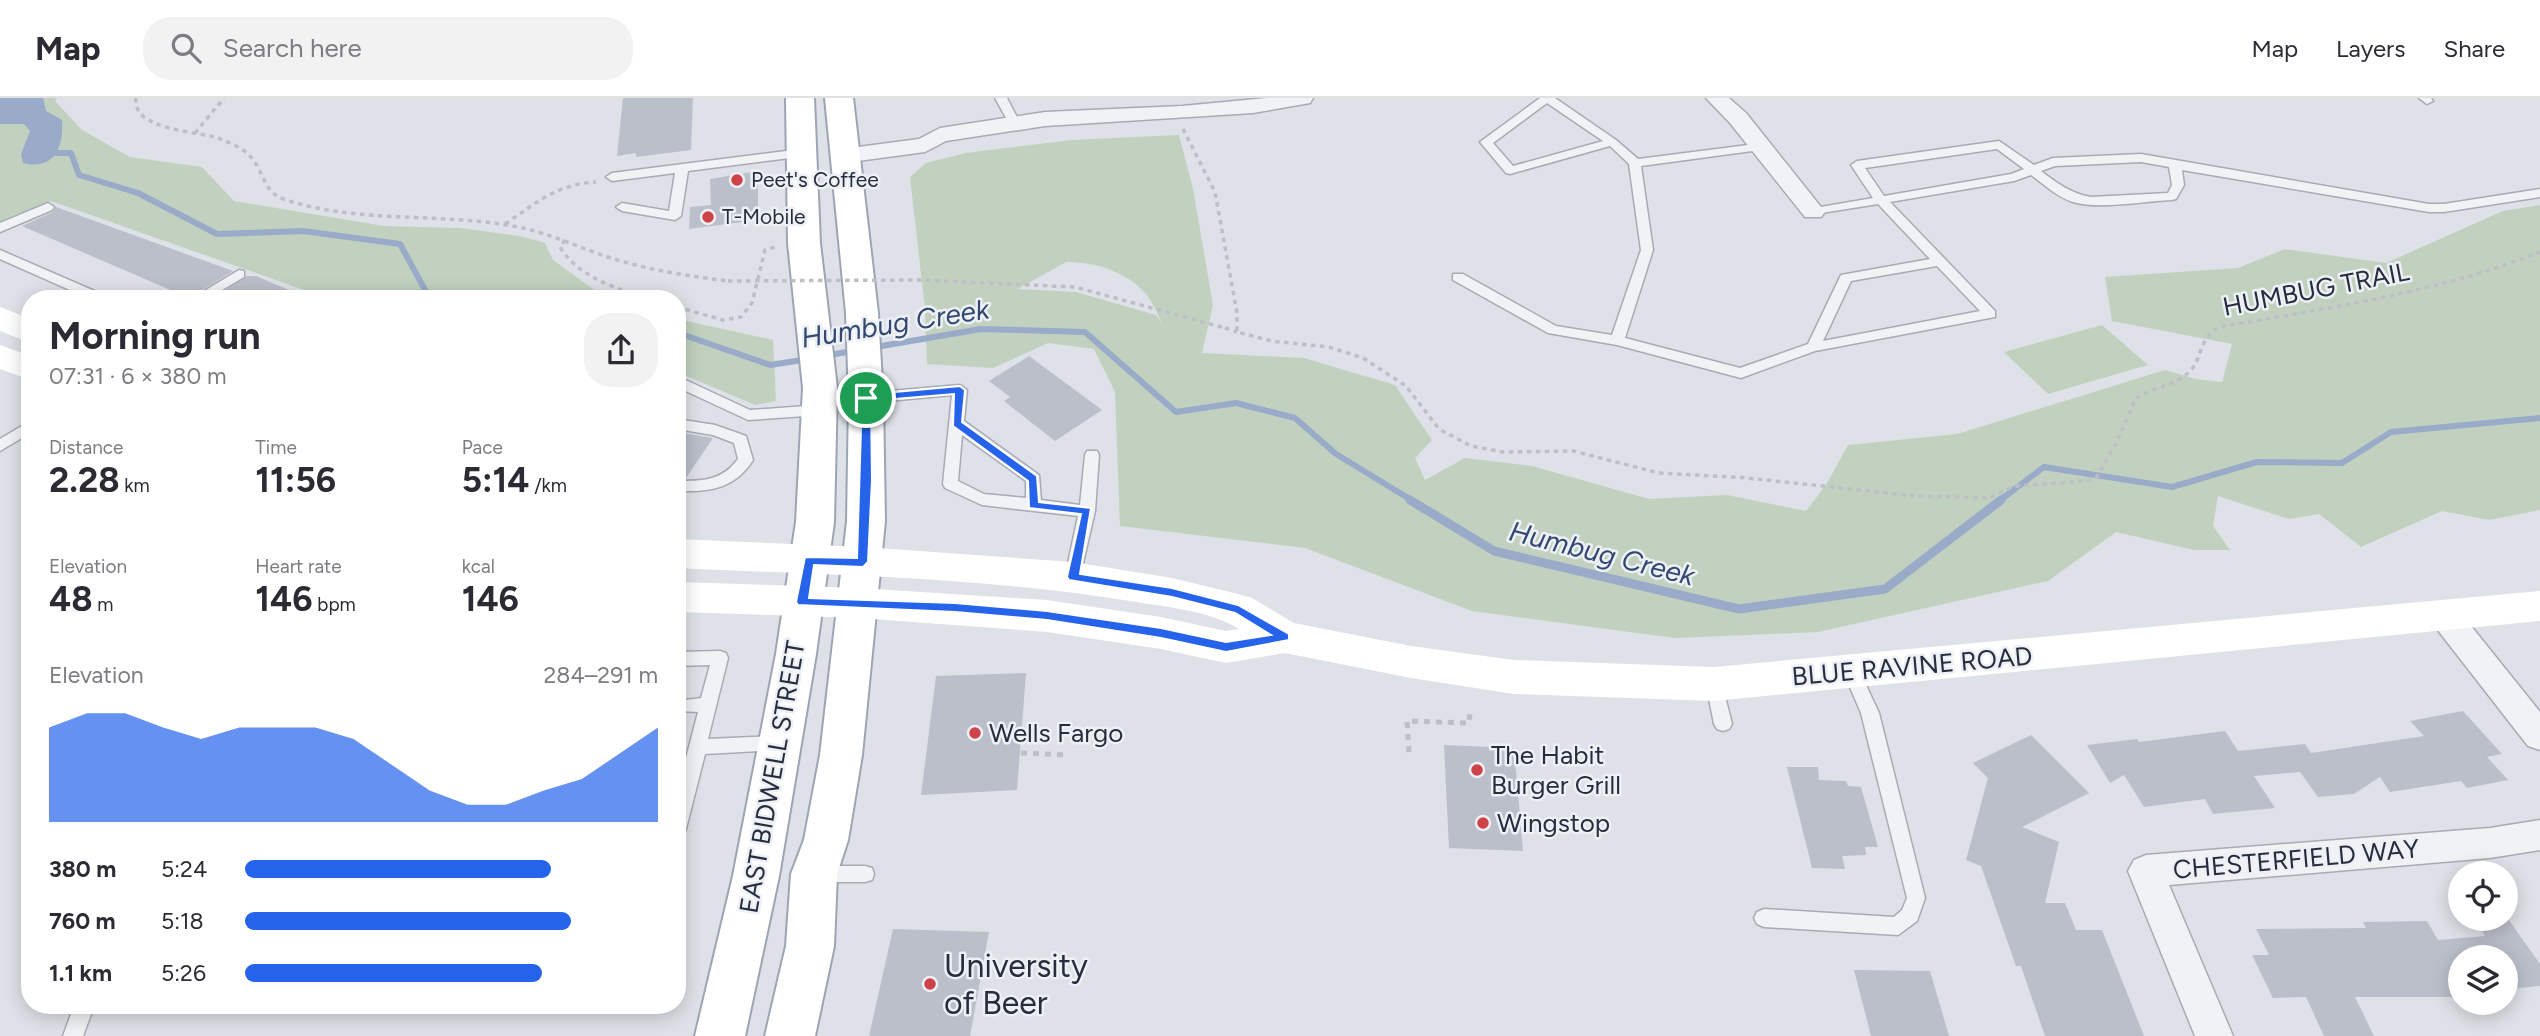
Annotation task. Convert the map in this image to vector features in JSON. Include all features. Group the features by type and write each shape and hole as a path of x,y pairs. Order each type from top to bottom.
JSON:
{"main road":[{"name":"EAST BIDWELL STREET","path":"720,1036 753,889 781,743 815,522 820,399 804,243 800,98"},
{"path":"821,98 823,132 843,147"},
{"path":"790,1036 810,946 814,874 826,840 841,755 861,582 867,480 862,321 839,98"},
{"path":"802,153 814,154 820,158 829,256 842,287 862,321"},
{"path":"0,356 21,365"},
{"name":"BLUE RAVINE ROAD","path":"686,555 805,581"},
{"name":"BLUE RAVINE ROAD","path":"686,596 805,581 1073,577 1172,593 1238,609 1285,637 1410,662 1514,677 1714,684 2540,606"},
{"name":"BLUE RAVINE ROAD","path":"861,582 1047,616 1150,631 1226,647 1285,637"},
{"path":"746,1036 759,940 753,889"}],"street":[{"path":"843,147 925,145 940,135 1014,123 1092,115 1221,110 1302,98"},
{"path":"1717,98 1813,212"},
{"path":"2444,615 2540,736"},
{"name":"CHESTERFIELD WAY","path":"2214,1036 2146,871 2490,843 2540,835"}],"lane":[{"path":"1001,98 1014,123"},
{"path":"1612,142 1510,170 1486,142 1547,98 1612,142 1634,163 1647,250 1617,340"},
{"path":"1458,277 1553,330 1617,340 1741,373 1813,347 1990,314 1881,200 1857,165 1999,145 2065,194 2091,201 2172,196 2178,185 2175,165"},
{"path":"1634,163 1760,146"},
{"path":"612,177 802,153"},
{"path":"1813,212 2014,177 2053,162 2141,158 2429,208 2540,193"},
{"path":"622,207 675,216 681,168"},
{"path":"0,228 48,207"},
{"path":"0,254 80,290"},
{"path":"1813,347 1846,278 1940,261"},
{"path":"213,290 239,274"},
{"path":"686,385 748,415 820,399"},
{"path":"866,393 960,390 950,484 982,499 1087,511"},
{"path":"956,423 1034,479 1033,505"},
{"path":"686,425 715,430 741,440 746,460 734,477 709,486 686,486"},
{"path":"0,446 21,432"},
{"path":"1073,577 1087,511 1092,455"},
{"path":"686,659 720,658 698,747 686,774"},
{"path":"1765,918 1898,926 1910,915 1916,898 1870,713 1851,671"},
{"path":"1714,684 1723,724"},
{"path":"686,706 709,705"},
{"path":"698,747 781,743"},
{"path":"814,874 865,874"},
{"path":"73,1036 81,1014"}],"path":[{"path":"136,98 138,114 148,122 219,139 238,148 252,159 263,187 278,198 305,206 390,218 504,225 565,240 623,262 728,281 919,280 1075,287 1237,332 1237,313 1215,192 1182,128"},
{"path":"195,133 224,98"},
{"path":"504,225 562,186 612,177"},
{"path":"565,240 561,247 564,256 618,290"},
{"path":"686,310 723,320 741,317 752,303 765,250 804,243"},
{"name":"HUMBUG TRAIL","path":"1237,332 1271,341 1315,345 1363,358 1406,386 1439,429 1471,446 1503,452 1573,451 1658,473 1825,485 1916,496 1989,498 2015,486 2087,481 2102,472 2131,406 2143,393 2184,377 2193,368 2202,340 2209,332 2219,327 2402,293 2504,268 2540,252"},
{"path":"1409,752 1407,721 1469,723 1470,713"},
{"path":"1021,754 1066,755"}],"green space":[{"path":"0,98 57,98 55,101 82,130 130,157 202,167 234,201 384,226 460,228 520,236 545,243 553,260 595,290 304,290 51,201 0,222"},
{"path":"1179,135 1193,189 1213,305 1202,353 1304,358 1395,385 1432,440 1415,458 1425,480 1465,458 1532,466 1649,499 1727,495 1806,511 1826,485 1848,445 1957,434 2165,370 2196,379 2222,382 2232,344 2112,321 2105,277 2238,268 2285,249 2386,263 2503,211 2540,205 2540,510 2489,520 2442,511 2361,547 2319,514 2289,519 2218,496 2213,526 2230,550 2194,550 2116,532 2048,581 1818,632 1675,638 1472,611 1305,548 1120,526 1115,392 1094,349 1048,343 993,368 927,364 925,309 910,177 926,163 966,153 1072,140","holes":["1066,262 1109,269 1129,279 1149,297 1162,324 1156,315 1076,292 1018,289"]},
{"path":"686,321 773,340 776,401 755,405 686,376"},
{"path":"2102,325 2148,365 2048,394 2004,352"}],"water":[{"path":"0,98 43,98 46,111 62,120 61,139 55,155 34,165 23,163 21,154 30,131 24,124 0,124"}],"building":[{"path":"623,98 693,98 691,150 636,157 636,153 617,156"},
{"path":"758,171 758,220 689,229 690,207 711,205 710,179"},
{"path":"56,207 233,271 202,290 170,290 22,226 53,212"},
{"path":"247,276 256,276 289,290 226,290"},
{"path":"1029,356 1102,410 1055,441 1004,401 1010,397 989,381"},
{"path":"686,434 713,438 686,478"},
{"name":"Wells Fargo","path":"1026,673 1017,790 921,795 936,676"},
{"path":"2463,711 2502,754 2487,757 2508,780 2467,788 2461,781 2390,792 2380,777 2354,794 2318,797 2300,772 2254,776 2275,808 2213,814 2205,799 2144,807 2124,775 2110,783 2087,745 2137,739 2139,742 2225,731 2238,751 2305,744 2311,753 2424,736 2410,721"},
{"path":"2031,735 2089,793 2022,827 2059,842 2045,903 2065,903 2076,930 2102,930 2144,1036 2045,1036 2021,966 2016,966 1981,866 1966,860 1988,778 1973,763"},
{"path":"1444,745 1514,748 1523,851 1449,848"},
{"path":"1787,767 1818,767 1819,780 1846,781 1848,786 1861,787 1878,847 1865,847 1866,855 1842,856 1845,869 1812,868"},
{"path":"2427,921 2438,940 2485,936 2482,931 2517,931 2540,964 2540,986 2518,988 2518,945 2448,945 2448,997 2355,997 2374,1036 2324,1036 2306,997 2273,998 2252,955 2269,955 2256,929 2366,928 2363,922"},
{"name":"University of Beer","path":"893,929 989,932 970,1036 869,1036"},
{"path":"1854,970 1930,971 1949,1036 1871,1036"}],"waterway":[{"name":"Humbug Creek","path":"51,146 56,153 71,153 79,175 138,193 217,234 303,231 400,244 425,290"},
{"name":"Humbug Creek","path":"870,348 981,329 1085,332 1176,412 1236,403 1295,418 1336,454 1413,501"},
{"name":"Humbug Creek","path":"686,336 770,365 809,359"},
{"name":"Humbug Creek","path":"825,356 857,350"},
{"name":"Humbug Creek","path":"1999,501 2044,467 2172,487 2257,462 2342,463 2391,432 2540,418"},
{"name":"Humbug Creek","path":"1410,500 1494,551 1739,609 1885,589 2001,500"}],"place":[{"name":"Peet's Coffee","path":"737,180"},
{"name":"T-Mobile","path":"708,217"},
{"name":"Wells Fargo","path":"975,733"},
{"name":"The Habit Burger Grill","path":"1477,770"},
{"name":"Wingstop","path":"1483,823"},
{"name":"University of Beer","path":"930,984"}],"route":[{"path":"960,390 956,423 1034,479 1033,505 1087,511 1073,577 1172,593 1238,609 1285,637 1226,647 1161,633 1047,616 955,608 802,602 809,560 863,562 867,480 866,398 960,390"}]}
